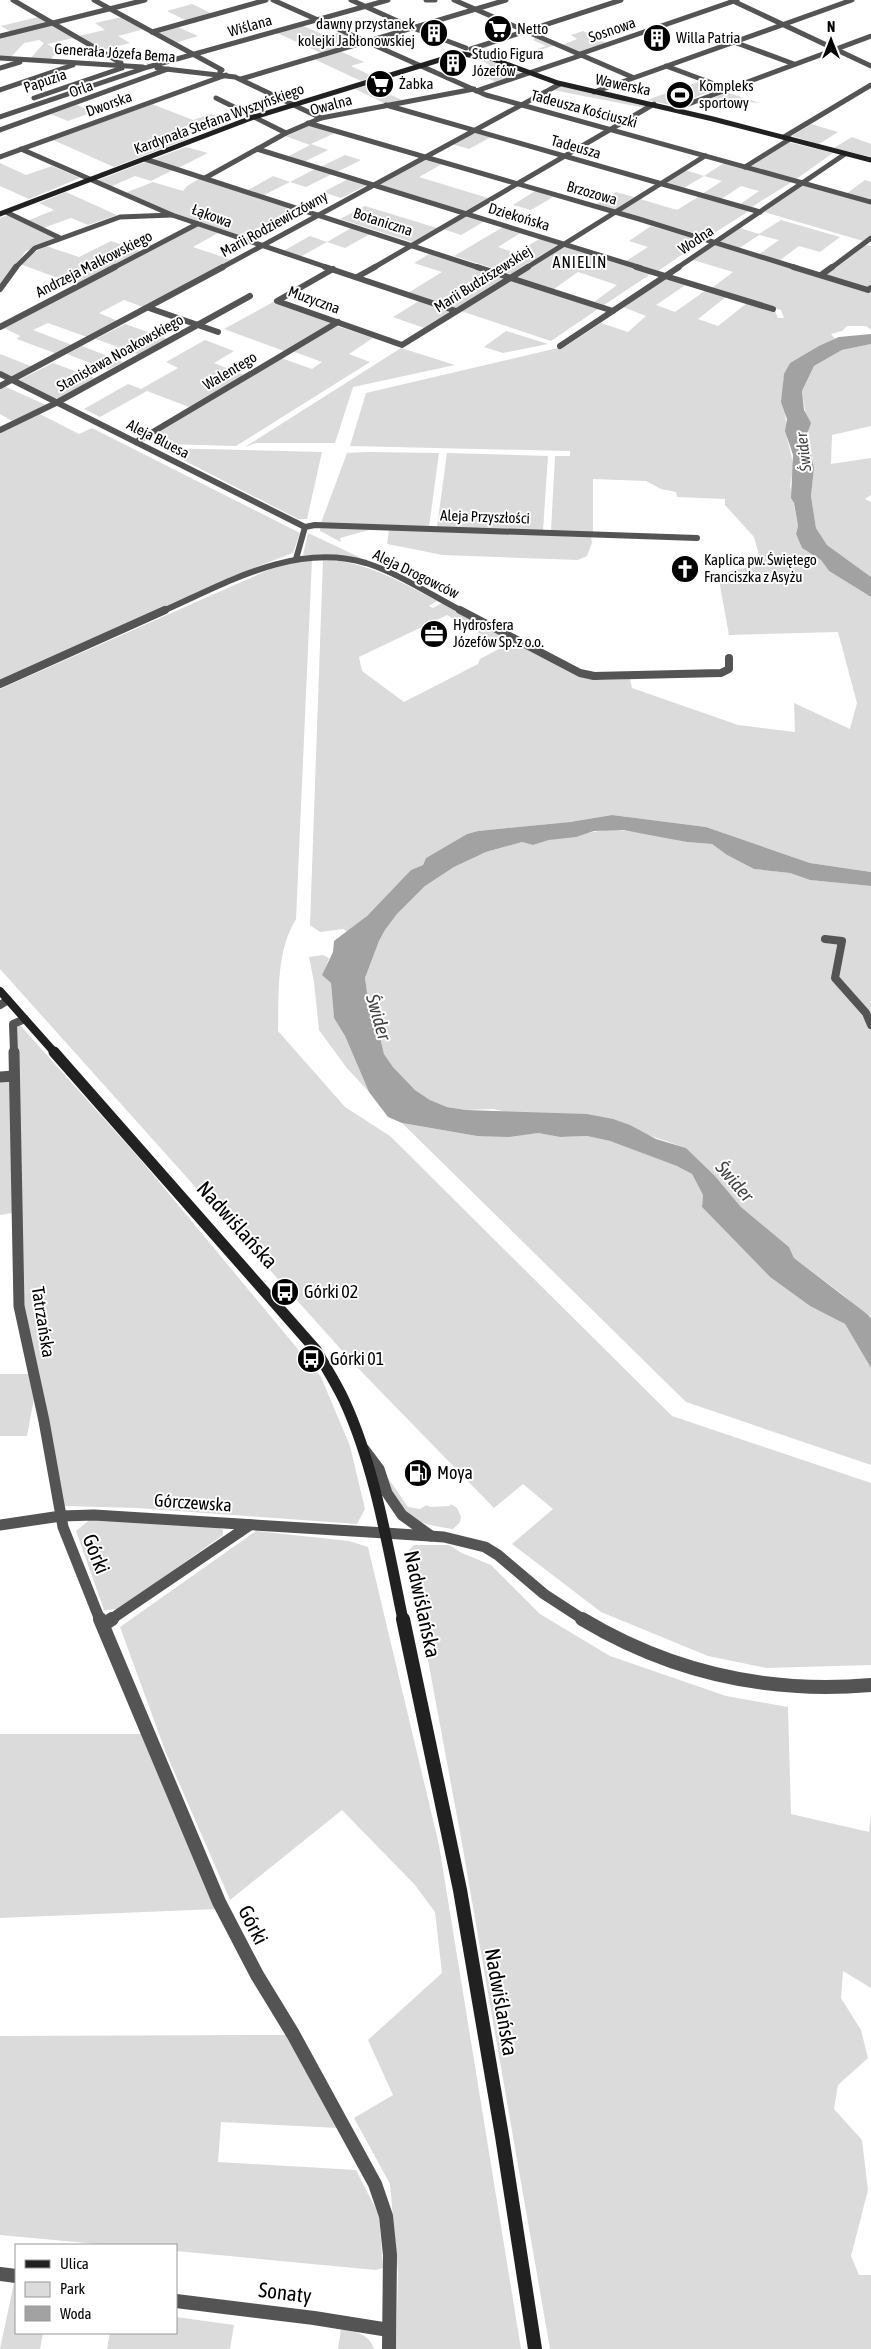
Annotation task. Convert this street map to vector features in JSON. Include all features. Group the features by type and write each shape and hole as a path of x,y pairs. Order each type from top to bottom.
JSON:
{"main road":[{"name":"Kardynała Stefana Wyszyńskiego","path":"3,213 254,117 468,51"},
{"name":"Wawerska","path":"468,51 526,74 560,84 654,104 871,160"},
{"name":"Nadwiślańska","path":"0,991 4,1002 25,1018 276,1302 316,1350 344,1400 362,1447 385,1533 462,1900 535,2349"}],"street":[{"path":"13,0 121,63 120,66"},
{"path":"94,0 222,70 219,73"},
{"path":"0,36 145,0"},
{"path":"152,32 266,0"},
{"name":"Tadeusza Kościuszki","path":"272,0 475,90 520,105 871,202"},
{"name":"Wawerska","path":"351,0 468,51"},
{"name":"Wiślana","path":"0,117 148,68 388,0"},
{"path":"426,0 435,0"},
{"path":"454,0 581,54 632,78"},
{"path":"241,79 506,0"},
{"name":"Kardynała Stefana Wyszyńskiego","path":"468,51 621,0"},
{"path":"734,0 871,66"},
{"name":"Sosnowa","path":"526,74 734,0"},
{"path":"594,92 852,0"},
{"path":"674,109 871,36"},
{"path":"734,42 794,64"},
{"name":"Generała Józefa Bema","path":"0,58 219,73 241,79 292,104"},
{"path":"0,68 26,60"},
{"path":"0,90 76,63"},
{"name":"Papuzia","path":"0,110 127,66"},
{"path":"666,66 728,89"},
{"name":"Orla","path":"0,130 148,78 168,69"},
{"name":"Owalna","path":"206,178 286,133 321,118 475,90 526,74"},
{"name":"Dworska","path":"0,157 227,75"},
{"name":"Marii Rodziewiczówny","path":"0,386 149,308 372,184 560,84"},
{"path":"745,167 871,85"},
{"path":"216,98 286,133"},
{"path":"292,104 321,118"},
{"path":"357,276 654,104"},
{"name":"Tadeusza","path":"386,105 760,212"},
{"name":"Brzozowa","path":"308,124 869,289"},
{"name":"Łąkowa","path":"21,149 172,215 456,311"},
{"name":"Dziekońska","path":"257,149 666,275 773,310"},
{"name":"Wodna","path":"560,346 845,154"},
{"name":"Marii Budziszewskiej","path":"402,345 705,156"},
{"name":"Botaniczna","path":"145,159 613,311"},
{"path":"3,213 60,238"},
{"path":"0,289 18,264 35,248 120,217 172,215"},
{"name":"Andrzeja Małkowskiego","path":"0,327 199,224"},
{"path":"820,275 871,238"},
{"name":"Muzyczna","path":"333,269 277,301 402,345"},
{"name":"Stanisława Noakowskiego","path":"0,430 56,403 250,296"},
{"path":"149,308 218,332"},
{"name":"Walentego","path":"136,442 338,322"},
{"name":"Aleja Bluesa","path":"0,374 305,527"},
{"name":"Aleja Przyszłości","path":"305,527 315,525 697,538"},
{"path":"296,559 305,527"},
{"name":"Aleja Drogowców","path":"0,684 251,572 296,559 340,558 373,566 580,673 594,676 721,673 728,669 729,658"},
{"path":"825,939 842,942 834,978 866,1013 871,1025"},
{"name":"Tatrzańska","path":"25,1018 13,1024 19,1306 44,1421 61,1516"},
{"path":"0,1077 14,1076"},
{"path":"362,1447 379,1469 387,1493 402,1515 432,1537"},
{"name":"Górczewska","path":"0,1525 61,1516 147,1517 432,1537"},
{"name":"Górki","path":"61,1516 63,1527 103,1625 229,1922 375,2184 386,2216 390,2255 389,2349"},
{"path":"103,1625 250,1525"},
{"name":"Nadwiślańska","path":"432,1537 461,1540 491,1549 545,1595 584,1621 626,1643 681,1665 710,1674 783,1686 825,1688 871,1684"},
{"path":"0,2274 15,2276"},
{"name":"Sonaty","path":"178,2301 314,2318 389,2330"}],"green space":[{"path":"192,4 213,14 187,21 167,11"},
{"path":"38,17 49,23 11,32 1,26"},
{"path":"122,17 144,29 118,36 130,43 102,50 78,36 105,30 95,23"},
{"path":"52,25 74,38 47,44 58,51 50,60 30,59 44,43 39,40 24,43 11,57 0,57 0,37"},
{"path":"176,26 198,36 175,43 156,32"},
{"path":"303,26 327,36 340,32 361,41 323,54 277,33"},
{"path":"583,31 606,43 578,52 562,45 577,39 571,35"},
{"path":"530,34 556,45 504,61 479,51 484,49 508,59 546,46 533,40 535,38 528,35 519,36"},
{"path":"340,51 364,62 351,66 374,77 361,81 314,59"},
{"path":"488,60 521,74 496,82 472,71 490,65 482,61"},
{"name":"Kompleks sportowy","path":"703,80 720,87 675,106 647,100"},
{"path":"369,85 402,100 386,104 355,89"},
{"path":"559,86 648,105 645,108 553,90"},
{"path":"726,92 760,103 712,99"},
{"path":"152,104 193,120 211,114 231,122 212,130 195,123 174,131 190,138 114,167 53,140"},
{"path":"77,105 93,112 68,121 50,114"},
{"path":"811,124 838,132 819,144 792,136"},
{"path":"308,125 335,133 311,144 328,150 304,162 287,157 310,145 285,136"},
{"path":"473,133 491,137 469,149 452,144"},
{"path":"852,137 871,144 871,157 834,148"},
{"path":"788,142 833,153 795,180 750,167"},
{"path":"186,147 208,153 178,168 151,160"},
{"path":"345,155 361,160 337,172 320,167"},
{"path":"426,159 442,164 419,177 488,198 465,211 377,184"},
{"path":"145,162 152,162 175,169 151,181 135,176 110,187 96,181"},
{"path":"0,163 26,175 52,166 80,178 29,199 0,186"},
{"path":"724,163 792,182 750,208 739,205 759,191 741,186 720,200 702,194 722,181 704,176"},
{"path":"315,169 332,174 306,187 290,182"},
{"path":"685,170 704,176 682,189 664,184"},
{"path":"273,176 290,182 264,195 248,190"},
{"path":"199,179 295,208 241,237 162,209 125,193 153,182 183,191 187,186"},
{"path":"348,179 367,185 341,198 323,192"},
{"path":"865,180 871,182 871,201 846,194"},
{"path":"803,185 871,204 871,235 863,241 764,212"},
{"path":"535,191 553,197 531,210 513,205"},
{"path":"66,192 117,215 88,225 71,218 43,228 27,221 54,210 39,203"},
{"path":"616,192 634,197 613,211 595,205"},
{"path":"698,197 749,211 708,237 620,211 640,199 677,210"},
{"path":"365,206 437,228 412,242 340,219"},
{"path":"8,215 57,238 26,251 0,286 0,218"},
{"path":"467,215 485,221 461,235 443,229"},
{"path":"781,220 840,237 820,252 799,246 779,261 758,255 779,240 759,235 738,249 719,243 740,228 759,234"},
{"path":"198,226 218,233 193,247 232,260 143,307 124,300 99,313 118,321 87,337 48,323 33,330 72,345 57,354 17,339 20,336 4,328"},
{"path":"651,226 702,241 658,271 626,261 648,247 629,241"},
{"path":"353,227 372,233 345,248 327,242"},
{"path":"503,227 522,232 498,247 516,253 541,238 559,244 511,274 454,256"},
{"path":"310,236 327,242 300,257 283,251"},
{"path":"111,241 142,252 77,285 20,264 31,254 46,246 79,257"},
{"path":"564,245 652,273 604,305 594,302 617,285 578,272 554,289 515,276"},
{"path":"715,245 871,291 871,330 866,326 847,326 842,331 831,334 835,339 790,363 783,380 787,438 794,467 790,485 798,526 796,534 802,548 821,560 829,571 871,597 871,872 810,863 706,827 612,815 570,822 478,831 467,834 426,858 423,865 411,870 367,916 348,932 343,929 320,932 310,925 323,559 368,568 410,586 437,601 429,606 433,608 442,603 500,635 495,642 447,615 359,657 362,671 404,702 478,664 480,659 512,642 584,678 605,680 630,679 632,688 738,725 795,732 794,703 850,729 857,703 838,632 729,635 719,580 733,570 762,566 754,537 725,505 725,499 677,497 676,492 661,489 646,481 593,479 593,532 551,531 555,456 570,456 570,451 350,446 366,393 566,346 601,323 628,332 646,316 623,307 667,278 687,284 656,305 675,312 706,290 727,296 698,319 718,326 747,303 775,311 778,318 784,318 781,310 712,288 733,272 693,260"},
{"path":"866,245 871,246 871,284 867,288 825,275"},
{"path":"429,254 504,278 455,309 408,293 442,272 414,263"},
{"path":"510,280 598,309 551,341 461,311"},
{"path":"275,301 334,322 284,351 224,329"},
{"path":"419,301 447,310 448,313 424,328 393,317"},
{"path":"125,324 168,339 140,355 96,339"},
{"path":"337,326 373,338 349,354 370,362 236,446 164,444 149,436 281,358 312,369 322,362 292,351"},
{"path":"506,331 548,344 503,353 484,347"},
{"path":"205,340 234,351 214,363 244,375 189,407 147,391 100,417 84,409 128,384 141,389 178,368 166,362"},
{"path":"871,344 871,426 832,435 831,464 871,458 871,495 865,499 871,502 871,577 827,545 816,528 811,496 814,468 802,391 814,366 842,350"},
{"path":"82,346 123,362 108,370 67,354"},
{"path":"401,348 455,365 353,387 335,443 256,443 245,447"},
{"path":"0,354 33,367 12,379 0,372"},
{"path":"53,363 94,378 60,398 53,399 17,381"},
{"path":"4,386 46,405 34,411 79,434 92,428 300,533 293,553 256,567 0,680 0,427 12,421 0,414 0,388"},
{"path":"160,448 322,452 307,519 298,519"},
{"path":"347,453 439,453 429,527 321,523"},
{"path":"447,453 548,456 543,531 437,527"},
{"path":"320,527 369,530 340,538 341,542 320,531"},
{"path":"389,530 591,537 592,543 587,556 578,560 443,555 387,544"},
{"path":"308,533 361,558 303,555"},
{"path":"312,559 296,919 285,945 282,959 278,1031 345,1107 390,1136 672,1416 871,1483 871,1665 766,1668 708,1656 601,1612 512,1544 553,1509 523,1484 494,1508 355,1365 0,969 0,689 284,563"},
{"path":"610,829 651,834 687,842 712,844 727,855 754,869 790,873 810,880 871,886 871,1319 842,1294 794,1258 789,1247 741,1207 715,1176 686,1148 587,1114 516,1114 493,1109 466,1110 447,1107 430,1100 415,1090 393,1067 384,1054 378,1029 370,1013 365,978 385,930 397,914 425,886 454,867 486,852 522,842 533,845 549,840"},
{"path":"323,955 329,958 323,975 331,983 334,1018 345,1036 369,1092 346,1067 319,1030 314,982 309,957"},
{"path":"20,1025 140,1159 321,1377 350,1446 365,1509 357,1524 137,1508 64,1506 23,1303 15,1027"},
{"path":"10,1074 12,1213 0,1215 0,1075"},
{"path":"402,1123 477,1136 538,1133 560,1137 587,1136 610,1141 678,1166 692,1174 703,1195 702,1207 770,1277 810,1306 845,1324 871,1368 871,1465 686,1402"},
{"path":"0,1374 29,1374 34,1398 27,1436 0,1436"},
{"path":"388,1478 408,1507 420,1509 427,1505 430,1507 450,1506 451,1504 457,1508 461,1517 460,1522 453,1529 419,1521 410,1516 397,1502"},
{"path":"92,1518 216,1526 223,1530 223,1535 119,1609 104,1610 76,1531"},
{"path":"256,1531 349,1541 368,1547 439,1845 521,2349 396,2349 398,2273 390,2184 354,2118 393,2095 368,2040 442,1973 435,1912 415,1885 342,1810 230,1900 166,1753 120,1627"},
{"path":"414,1545 449,1545 462,1553 491,1565 540,1614 610,1656 726,1696 788,1707 791,1814 869,1832 871,1814 871,1988 843,1971 841,1998 861,2030 868,2058 838,2085 834,2109 862,2140 868,2190 851,2256 859,2275 871,2275 871,2349 550,2349 461,1838 409,1558 409,1550"},
{"path":"0,1734 142,1734 217,1909 0,1918"},
{"path":"288,2035 338,2128 221,2122 218,2162 356,2170 379,2215 383,2268 376,2270 178,2251 178,2244 97,2244 0,2235 0,2036"},
{"path":"15,2283 15,2334 43,2334 40,2349 0,2349"},
{"path":"178,2317 234,2325 230,2349 107,2349 110,2334 178,2334"},
{"path":"341,2329 365,2336 374,2349 338,2349"}],"water":[{"name":"Świder","path":"871,334 871,344 842,350 814,366 802,391 804,410 811,423 807,434 814,468 811,496 816,528 827,545 871,577 871,597 829,571 821,560 802,548 796,534 798,526 794,503 791,498 793,455 785,431 787,419 781,402 784,374 790,363 839,337"},
{"path":"612,815 706,827 810,863 871,872 871,886 810,880 790,873 754,869 727,855 712,844 687,842 623,830 594,831 576,837 549,840 533,845 522,842 486,852 454,867 425,886 397,914 379,941 365,978 370,1013 378,1029 384,1054 393,1067 415,1090 430,1100 447,1107 466,1110 587,1114 613,1119 630,1125 656,1139 686,1148 715,1176 741,1207 789,1247 794,1258 867,1314 871,1319 871,1368 845,1324 810,1306 770,1277 702,1207 703,1195 692,1174 677,1166 610,1141 587,1136 560,1137 538,1133 509,1137 477,1136 402,1123 388,1117 369,1092 345,1036 334,1018 331,983 322,975 333,952 334,941 367,916 411,870 423,865 426,858 467,834 478,831 570,822"}],"place":[{"name":"Netto","path":"498,29"},
{"name":"dawny przystanek kolejki Jabłonowskiej","path":"434,33"},
{"name":"Willa Patria","path":"657,38"},
{"name":"Studio Figura Józefów","path":"453,63"},
{"name":"Żabka","path":"380,84"},
{"name":"Kompleks sportowy","path":"680,95"},
{"name":"Kaplica pw. Świętego Franciszka z Asyżu","path":"685,569"},
{"name":"Hydrosfera Józefów Sp. z o.o.","path":"434,634"},
{"name":"Górki 02","path":"285,1292"},
{"name":"Górki 01","path":"311,1359"},
{"name":"Moya","path":"418,1473"}],"district":[{"name":"ANIELIN","path":"580,262"}]}
